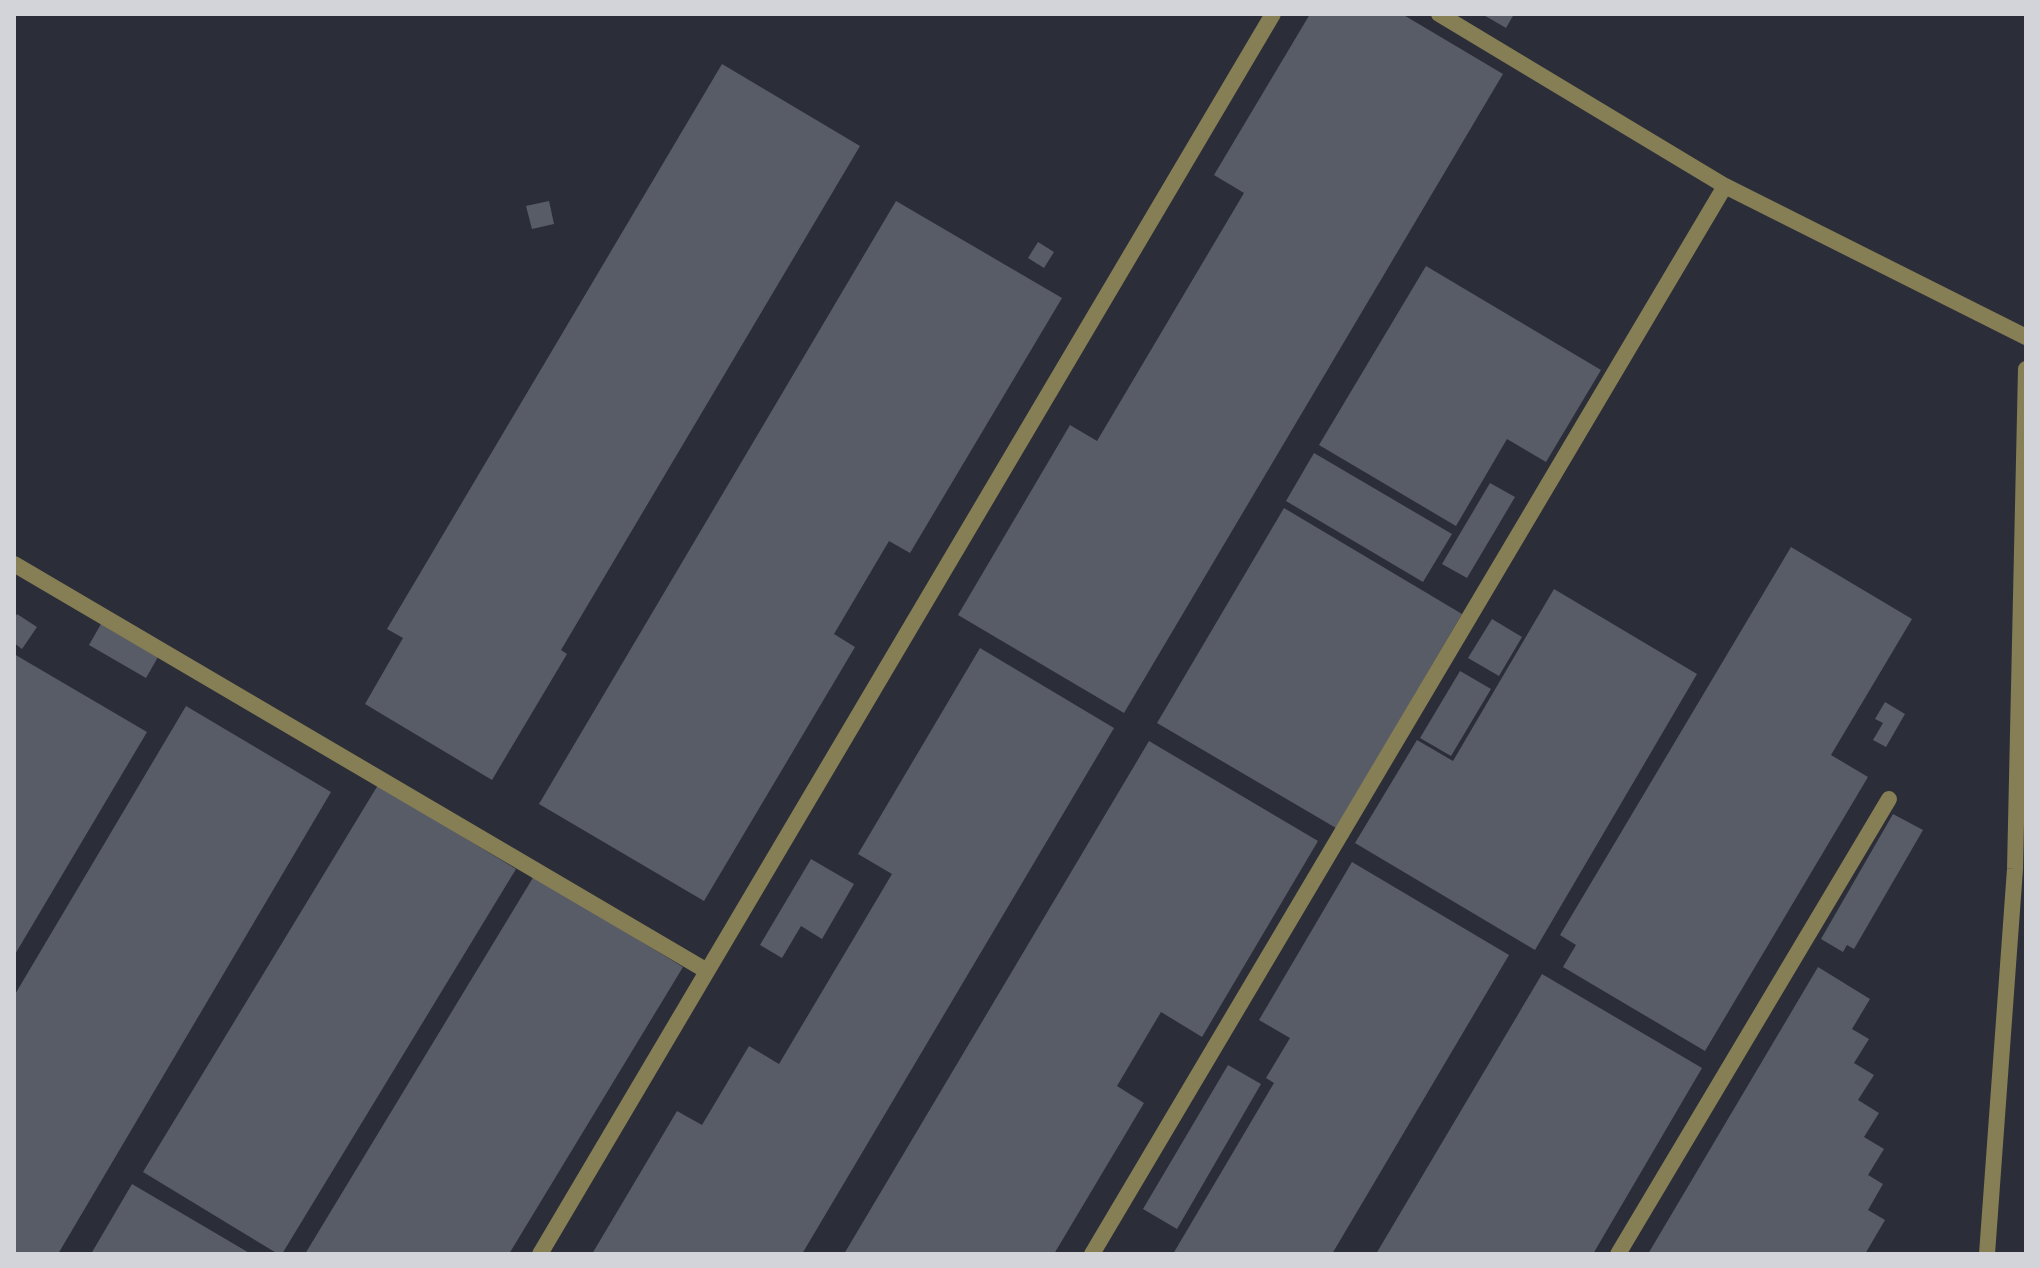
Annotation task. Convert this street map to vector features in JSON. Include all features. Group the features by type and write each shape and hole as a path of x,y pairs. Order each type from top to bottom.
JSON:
{"street":[{"path":"540,1254 1273,14"},
{"path":"1439,14 1725,186 2026,337"},
{"path":"1092,1254 1725,186"},
{"path":"1987,1254 2015,869 2026,369"},
{"path":"14,564 707,971"},
{"path":"1618,1254 1889,799"}],"building":[{"path":"1310,14 1402,14 1503,74 1124,713 958,615 1070,425 1097,441 1244,193 1214,175"},
{"path":"1482,14 1514,14 1506,28"},
{"path":"722,64 860,146 561,650 567,654 492,780 365,704 403,638 387,629"},
{"path":"549,201 554,224 532,229 526,206"},
{"path":"896,201 1062,298 910,553 889,541 834,634 855,647 704,901 539,804"},
{"path":"1038,242 1054,252 1044,268 1028,258"},
{"path":"1426,266 1601,370 1546,462 1507,439 1456,526 1319,445"},
{"path":"1314,453 1452,534 1423,582 1286,501"},
{"path":"1490,483 1515,497 1467,578 1442,564"},
{"path":"1284,508 1462,614 1336,828 1157,723"},
{"path":"1791,547 1912,619 1831,755 1868,777 1705,1051 1563,967 1576,945 1560,935"},
{"path":"1554,589 1697,674 1535,950 1355,843 1417,740 1453,761"},
{"path":"17,614 37,627 22,649 14,643 14,619"},
{"path":"1492,619 1522,637 1499,676 1468,658"},
{"path":"101,624 158,657 146,678 89,645"},
{"path":"980,648 1114,728 802,1254 592,1254 677,1111 702,1125 749,1046 779,1064 892,874 858,854"},
{"path":"14,654 147,732 14,956"},
{"path":"1460,671 1491,689 1451,756 1420,738"},
{"path":"1885,702 1905,714 1886,747 1873,740 1883,723 1875,719"},
{"path":"186,706 331,792 58,1254 14,1254 14,996"},
{"path":"1149,741 1318,841 1202,1037 1161,1012 1117,1086 1144,1103 1054,1254 844,1254"},
{"path":"378,785 516,869 282,1254 278,1254 143,1172"},
{"path":"1893,814 1923,830 1854,949 1847,945 1843,952 1821,939"},
{"path":"811,859 854,884 822,939 801,926 782,958 760,945"},
{"path":"1352,862 1509,955 1332,1254 1173,1254 1274,1083 1266,1078 1290,1038 1259,1020"},
{"path":"534,876 683,967 509,1254 305,1254"},
{"path":"1818,967 1870,999 1852,1029 1869,1039 1854,1063 1874,1075 1858,1100 1879,1113 1864,1137 1884,1149 1868,1175 1883,1184 1868,1210 1885,1220 1865,1254 1648,1254"},
{"path":"1542,974 1702,1068 1593,1254 1376,1254"},
{"path":"1228,1065 1261,1084 1177,1229 1143,1209"},
{"path":"132,1184 251,1254 91,1254"}]}
